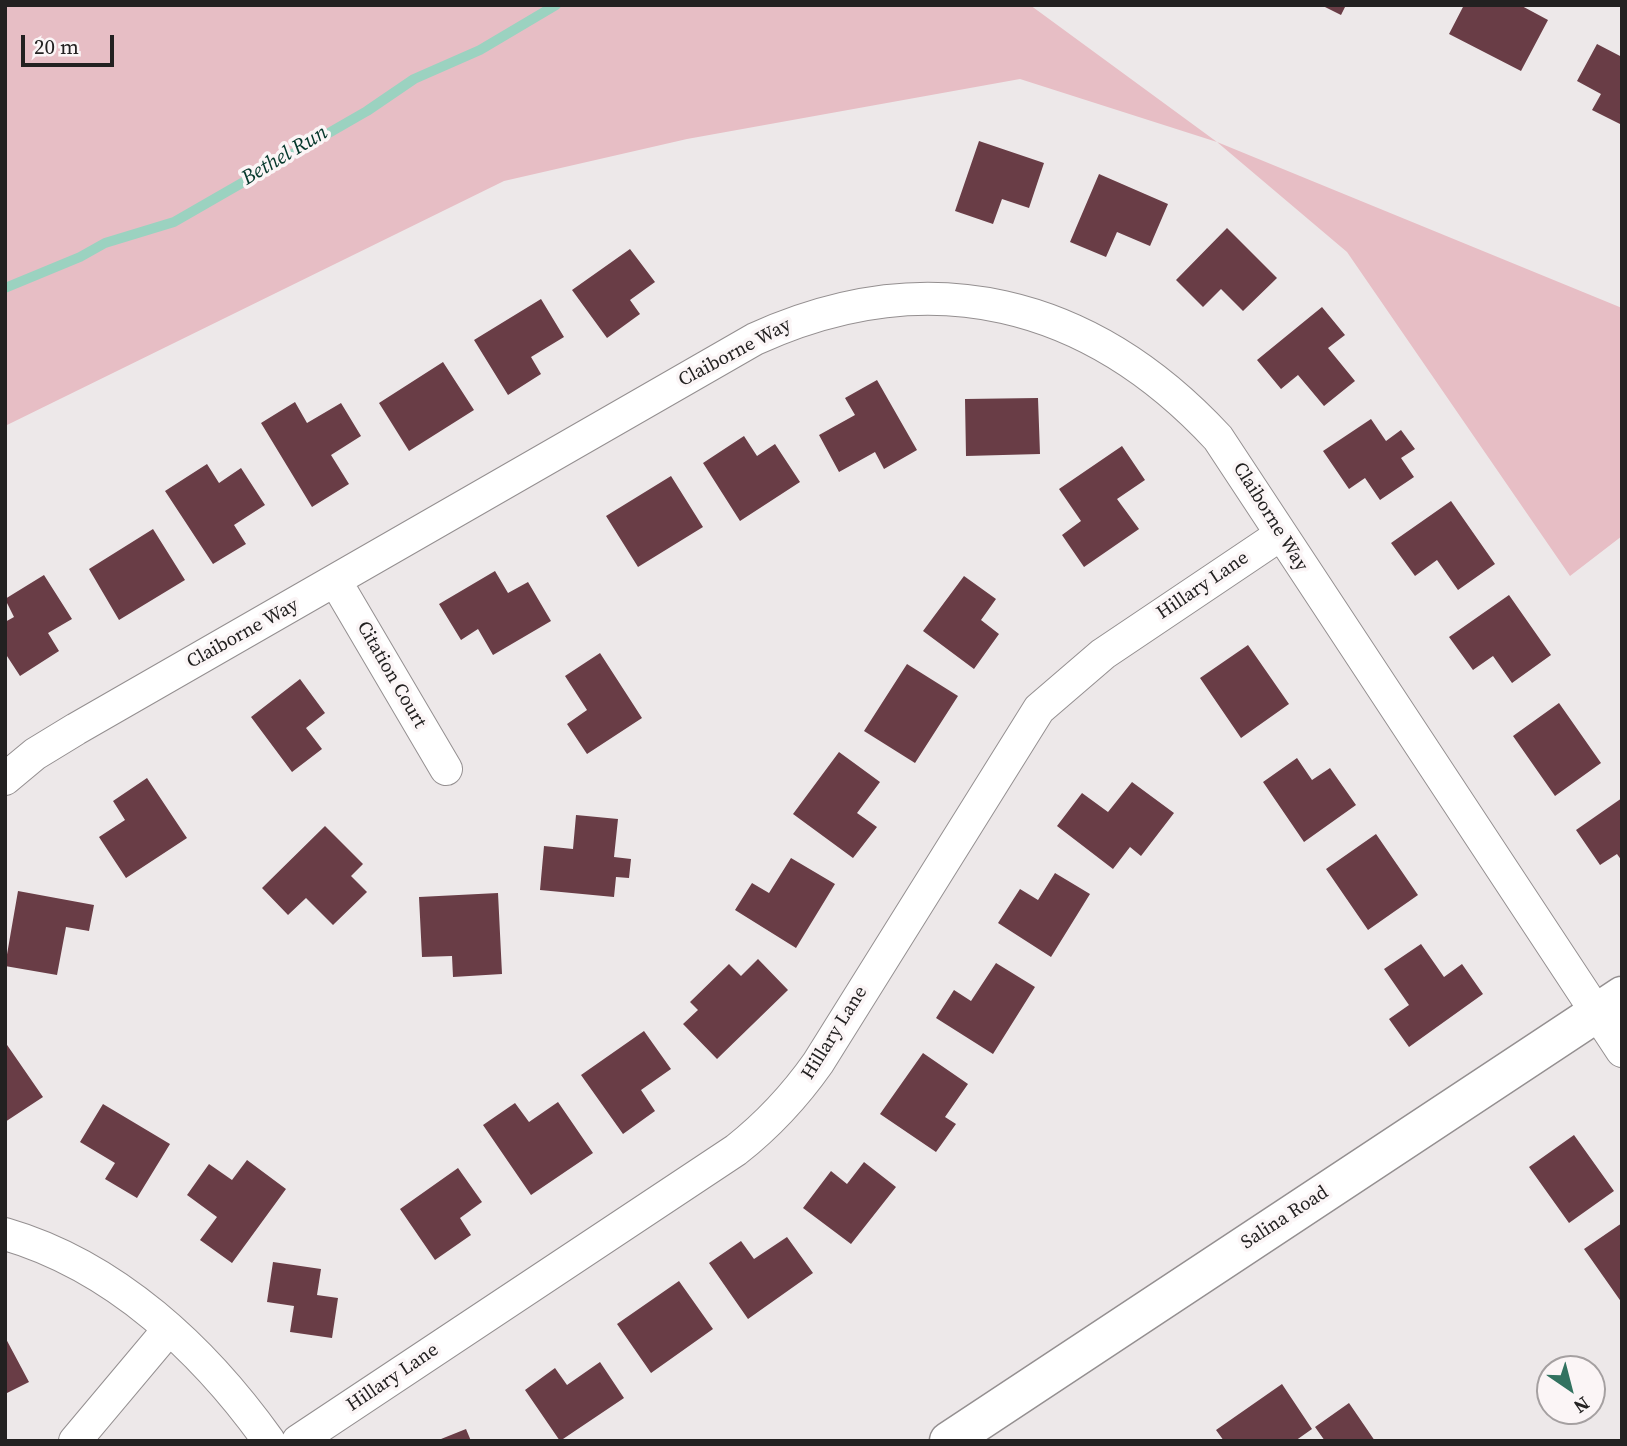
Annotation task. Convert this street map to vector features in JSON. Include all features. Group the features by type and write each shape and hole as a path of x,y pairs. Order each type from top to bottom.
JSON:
{"street":[{"name":"Claiborne Way","path":"5,779 35,754 76,729 755,339 798,320 843,306 924,299 984,303 1026,312 1098,342 1134,363 1171,391 1218,438 1280,534 1609,1004 1622,1051"},
{"name":"Hillary Lane","path":"298,1441 736,1150 770,1123 798,1092 818,1063 1039,709 1103,654 1280,534"},
{"name":"Citation Court","path":"336,582 446,769"},
{"name":"Salina Road","path":"949,1441 1609,1004"},
{"path":"5,1234 93,1274 170,1329 225,1382 269,1441"},
{"path":"75,1441 170,1329"}],"shaded area":[{"path":"5,5 1030,5 1217,142 1020,79 687,139 504,181 5,426"},
{"path":"1217,142 1622,308 1622,536 1570,576 1347,252"}],"building":[{"path":"1321,5 1346,5 1341,15"},
{"path":"1464,5 1520,5 1548,20 1521,71 1449,34"},
{"path":"1597,44 1622,57 1622,125 1592,110 1601,94 1577,81"},
{"path":"979,141 1044,163 1029,208 1002,199 993,224 955,211"},
{"path":"1099,174 1168,204 1150,246 1117,232 1106,257 1070,242"},
{"path":"1227,228 1277,278 1243,311 1221,289 1203,307 1176,280"},
{"path":"630,249 655,282 630,300 640,314 607,338 572,290"},
{"path":"541,299 564,337 531,357 541,374 508,395 474,340"},
{"path":"1322,307 1345,335 1328,348 1355,381 1324,406 1298,375 1281,389 1257,360"},
{"path":"443,362 474,410 409,451 379,403"},
{"path":"877,380 917,450 884,469 875,452 839,472 819,435 855,415 845,398"},
{"path":"1038,398 1040,454 966,456 965,399"},
{"path":"295,402 307,423 341,403 361,436 331,455 349,484 312,507 261,423"},
{"path":"1371,419 1386,441 1401,430 1415,449 1401,458 1414,477 1380,500 1365,478 1349,489 1323,451"},
{"path":"744,436 757,456 775,444 800,482 740,521 703,463"},
{"path":"1122,446 1145,480 1117,499 1139,529 1084,567 1062,535 1081,521 1059,489"},
{"path":"207,464 219,483 241,468 265,505 234,525 246,544 213,564 165,491"},
{"path":"671,476 703,527 638,567 606,516"},
{"path":"1451,501 1495,564 1458,590 1437,560 1415,576 1391,543"},
{"path":"153,529 185,580 119,620 89,569"},
{"path":"495,571 508,593 528,582 551,621 493,655 478,629 461,640 439,604"},
{"path":"44,575 72,619 48,633 59,651 20,676 5,653 5,622 14,617 5,599"},
{"path":"964,576 996,599 981,620 999,634 974,669 923,631"},
{"path":"1509,595 1551,655 1512,683 1493,656 1473,670 1449,637"},
{"path":"1248,645 1289,704 1241,738 1200,678"},
{"path":"600,653 642,718 587,754 567,724 587,710 565,676"},
{"path":"907,664 958,696 915,763 864,731"},
{"path":"300,679 325,713 306,728 322,749 292,772 251,717"},
{"path":"1559,703 1601,763 1555,796 1513,736"},
{"path":"839,752 880,782 857,813 877,827 853,858 793,814"},
{"path":"1297,758 1312,780 1330,768 1356,805 1304,842 1263,782"},
{"path":"147,778 187,838 126,878 99,837 125,820 113,801"},
{"path":"1132,782 1174,813 1141,856 1130,847 1113,869 1057,826 1082,793 1108,812"},
{"path":"1622,798 1622,861 1617,854 1600,865 1576,830"},
{"path":"576,815 618,819 614,857 631,859 629,878 616,877 614,897 540,890 544,846 573,849"},
{"path":"325,826 363,864 351,876 367,892 333,925 306,898 288,915 262,888"},
{"path":"1376,834 1418,895 1368,930 1326,869"},
{"path":"791,858 835,884 796,948 735,910 752,883 769,893"},
{"path":"1055,873 1090,894 1051,957 998,923 1020,889 1038,900"},
{"path":"18,891 94,905 89,931 66,927 57,975 5,966"},
{"path":"498,893 502,974 453,977 452,956 422,957 419,897"},
{"path":"1421,944 1444,977 1462,964 1483,994 1409,1047 1389,1019 1409,1005 1384,969"},
{"path":"758,959 788,990 717,1059 683,1024 698,1010 690,1002 729,964 741,976"},
{"path":"996,963 1035,987 993,1054 936,1018 954,990 971,1001"},
{"path":"644,1031 671,1069 641,1090 655,1111 623,1134 581,1075"},
{"path":"5,1042 43,1097 5,1122"},
{"path":"923,1053 968,1084 945,1117 956,1124 936,1152 880,1114"},
{"path":"558,1102 593,1153 531,1195 483,1125 515,1103 529,1122"},
{"path":"103,1104 170,1144 137,1198 105,1179 115,1163 80,1142"},
{"path":"1574,1135 1614,1191 1569,1223 1529,1167"},
{"path":"247,1160 286,1189 232,1263 200,1240 217,1217 187,1195 209,1164 232,1180"},
{"path":"864,1162 896,1187 851,1244 803,1208 831,1171 847,1184"},
{"path":"458,1168 482,1202 460,1218 471,1235 435,1260 400,1209"},
{"path":"1622,1223 1622,1303 1584,1249"},
{"path":"787,1237 813,1273 748,1319 709,1263 741,1241 754,1259"},
{"path":"273,1262 321,1269 317,1295 338,1298 332,1338 290,1332 294,1306 267,1302"},
{"path":"679,1281 713,1329 651,1373 617,1324"},
{"path":"5,1337 29,1382 5,1394"},
{"path":"600,1362 624,1398 560,1441 525,1390 555,1368 567,1385"},
{"path":"1282,1384 1312,1429 1295,1441 1224,1441 1216,1430"},
{"path":"1349,1403 1375,1441 1325,1441 1315,1427"},
{"path":"466,1429 471,1441 436,1441"}],"waterway":[{"name":"Bethel Run","path":"5,288 80,257 105,243 174,222 367,111 414,79 480,50 556,5"}]}
